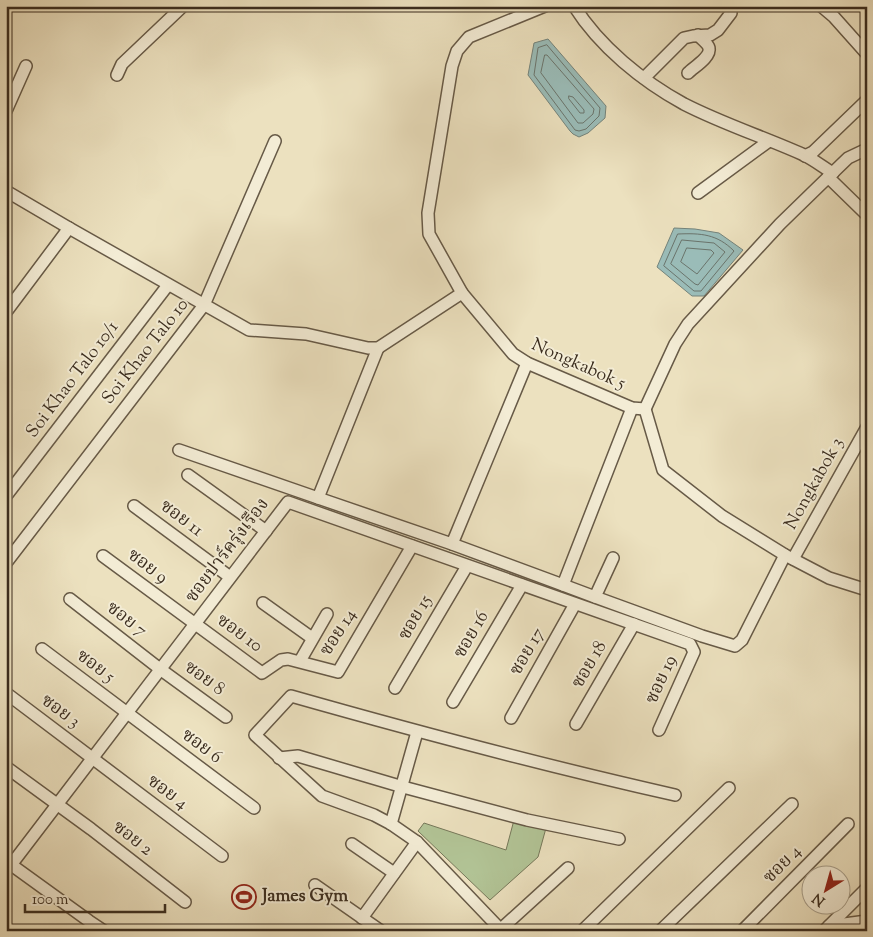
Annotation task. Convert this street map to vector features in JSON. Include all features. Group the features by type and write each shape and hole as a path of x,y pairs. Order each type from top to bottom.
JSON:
{"street":[{"path":"117,75 122,64 183,6"},
{"name":"Nongkabok 5","path":"545,6 469,38 457,51 452,66 428,213 429,234 462,293 514,354 527,363 632,408 645,409"},
{"path":"574,6 585,24 606,47 644,78 683,103 805,156 831,175 867,215"},
{"path":"644,78 684,38 710,35 718,30 731,13 730,6"},
{"path":"824,7 867,54"},
{"path":"688,73 708,55 708,46 698,36"},
{"path":"6,111 26,66"},
{"path":"805,156 813,152 867,100"},
{"name":"Soi Khao Talo 10","path":"6,563 204,306 276,141"},
{"path":"698,192 769,141"},
{"path":"867,149 848,158 780,224 688,324 676,344 645,409 663,470 722,516 789,557 829,578 867,590"},
{"path":"6,191 204,306 249,330 306,334 368,348 378,348 462,293"},
{"path":"6,312 69,228"},
{"name":"Soi Khao Talo 10/1","path":"6,496 168,285"},
{"path":"318,498 378,348"},
{"path":"452,544 527,363"},
{"path":"563,585 632,408"},
{"name":"Nongkabok 3","path":"595,597 735,646 742,640 867,427"},
{"path":"179,450 452,544 595,597 613,558"},
{"path":"188,475 266,531"},
{"name":"ซอยปาร์ครุ่งเรือง","path":"8,863 92,759 288,502 690,644"},
{"name":"ซอย 11","path":"134,506 230,577"},
{"name":"ซอย 14","path":"262,673 281,660 288,659 338,672 412,546"},
{"name":"ซอย 9","path":"104,556 194,624"},
{"name":"ซอย 15","path":"395,688 467,566"},
{"name":"ซอย 16","path":"453,702 522,585"},
{"name":"ซอย 7","path":"70,599 160,669"},
{"path":"263,603 312,638"},
{"name":"ซอย 17","path":"511,718 575,604"},
{"path":"300,661 327,614"},
{"name":"ซอย 10","path":"194,624 262,673"},
{"name":"ซอย 18","path":"576,724 634,624"},
{"name":"ซอย 19","path":"659,730 694,652 690,644"},
{"name":"ซอย 5","path":"42,649 127,713"},
{"name":"ซอย 8","path":"160,669 226,717"},
{"name":"ซอย 3","path":"6,693 92,759"},
{"path":"568,868 499,929 417,842 374,815 322,796 256,735 291,696 544,765 675,795"},
{"name":"ซอย 6","path":"127,713 254,808"},
{"path":"391,824 418,732"},
{"path":"280,758 298,756 527,820 619,839"},
{"name":"ซอย 4","path":"92,759 222,856"},
{"name":"ซอย 2","path":"6,767 184,902"},
{"path":"582,931 729,788"},
{"path":"660,931 792,804"},
{"name":"ซอย 4","path":"742,931 848,824"},
{"path":"362,918 417,842"},
{"path":"352,844 394,873"},
{"path":"8,863 104,931"},
{"path":"315,885 381,931"},
{"path":"826,928 867,888"},
{"path":"826,928 867,921"}],"green space":[{"path":"514,820 546,828 538,857 490,900 418,831 424,823 506,850"}],"water":[{"path":"548,39 606,106 605,118 588,133 579,137 570,131 528,75 534,43"},
{"path":"674,228 719,233 743,250 704,296 692,296 657,267"}],"place":[{"name":"James Gym","path":"244,897"}]}
